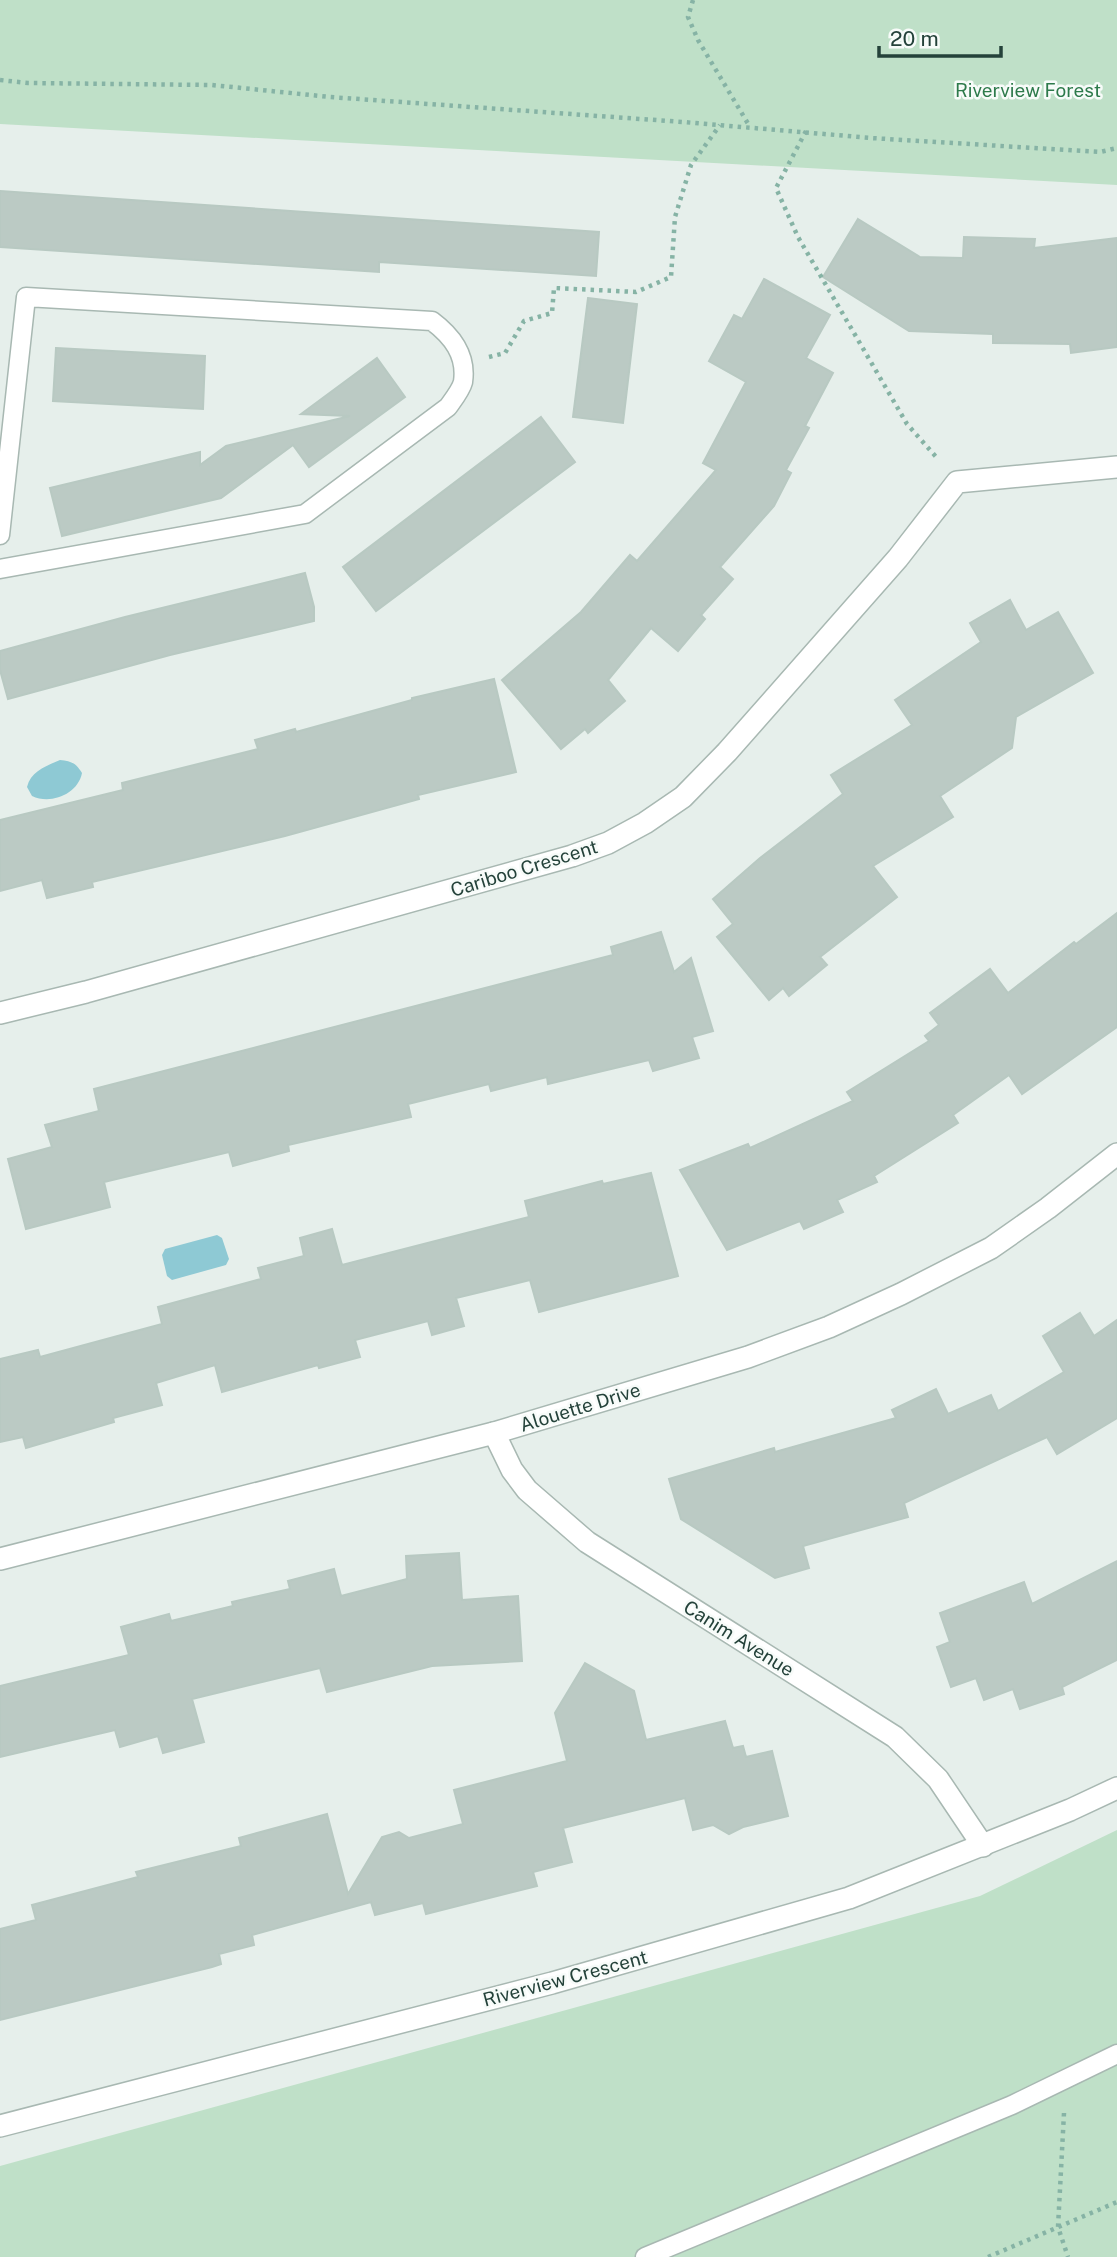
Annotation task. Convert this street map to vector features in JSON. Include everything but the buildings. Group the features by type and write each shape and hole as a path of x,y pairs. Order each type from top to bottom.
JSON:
{"street":[{"path":"957,482 1117,467"},
{"name":"Cariboo Crescent","path":"0,1013 86,992 572,856 608,843 645,823 682,797 727,752 898,558 957,482"},
{"name":"Alouette Drive","path":"0,1559 494,1433 748,1357 829,1327 991,1248 1117,1154"},
{"name":"Canim Avenue","path":"494,1433 512,1470 527,1490 587,1542 895,1737 938,1779 983,1846"},
{"name":"Riverview Crescent","path":"0,2126 734,1933 849,1898 983,1846 1117,1788"}],"lane":[{"path":"0,535 26,298 432,321 449,334 461,353 463,384 448,407 305,514 0,569"},
{"path":"645,2257 1012,2105 1117,2054"}],"path":[{"path":"693,0 688,17 698,40 750,127"},
{"path":"0,80 212,85 383,101 1014,148 1100,152 1117,148"},
{"path":"462,365 505,353 524,321 552,313 554,288 636,292 671,277 675,217 691,165 720,125"},
{"path":"806,131 776,188 798,237 907,424 957,482"},
{"path":"1066,2078 1058,2227 1068,2257"},
{"path":"988,2257 1117,2202"}],"green space":[{"name":"Riverview Forest","path":"0,0 1117,0 1117,185 0,124"},
{"path":"1117,1830 1117,2257 0,2257 0,2166 980,1896"}],"water":[{"path":"60,760 73,763 82,773 75,787 63,796 55,798 32,796 27,787 32,777"},
{"path":"217,1235 222,1238 229,1259 226,1265 172,1280 167,1276 162,1255 165,1249"}]}
